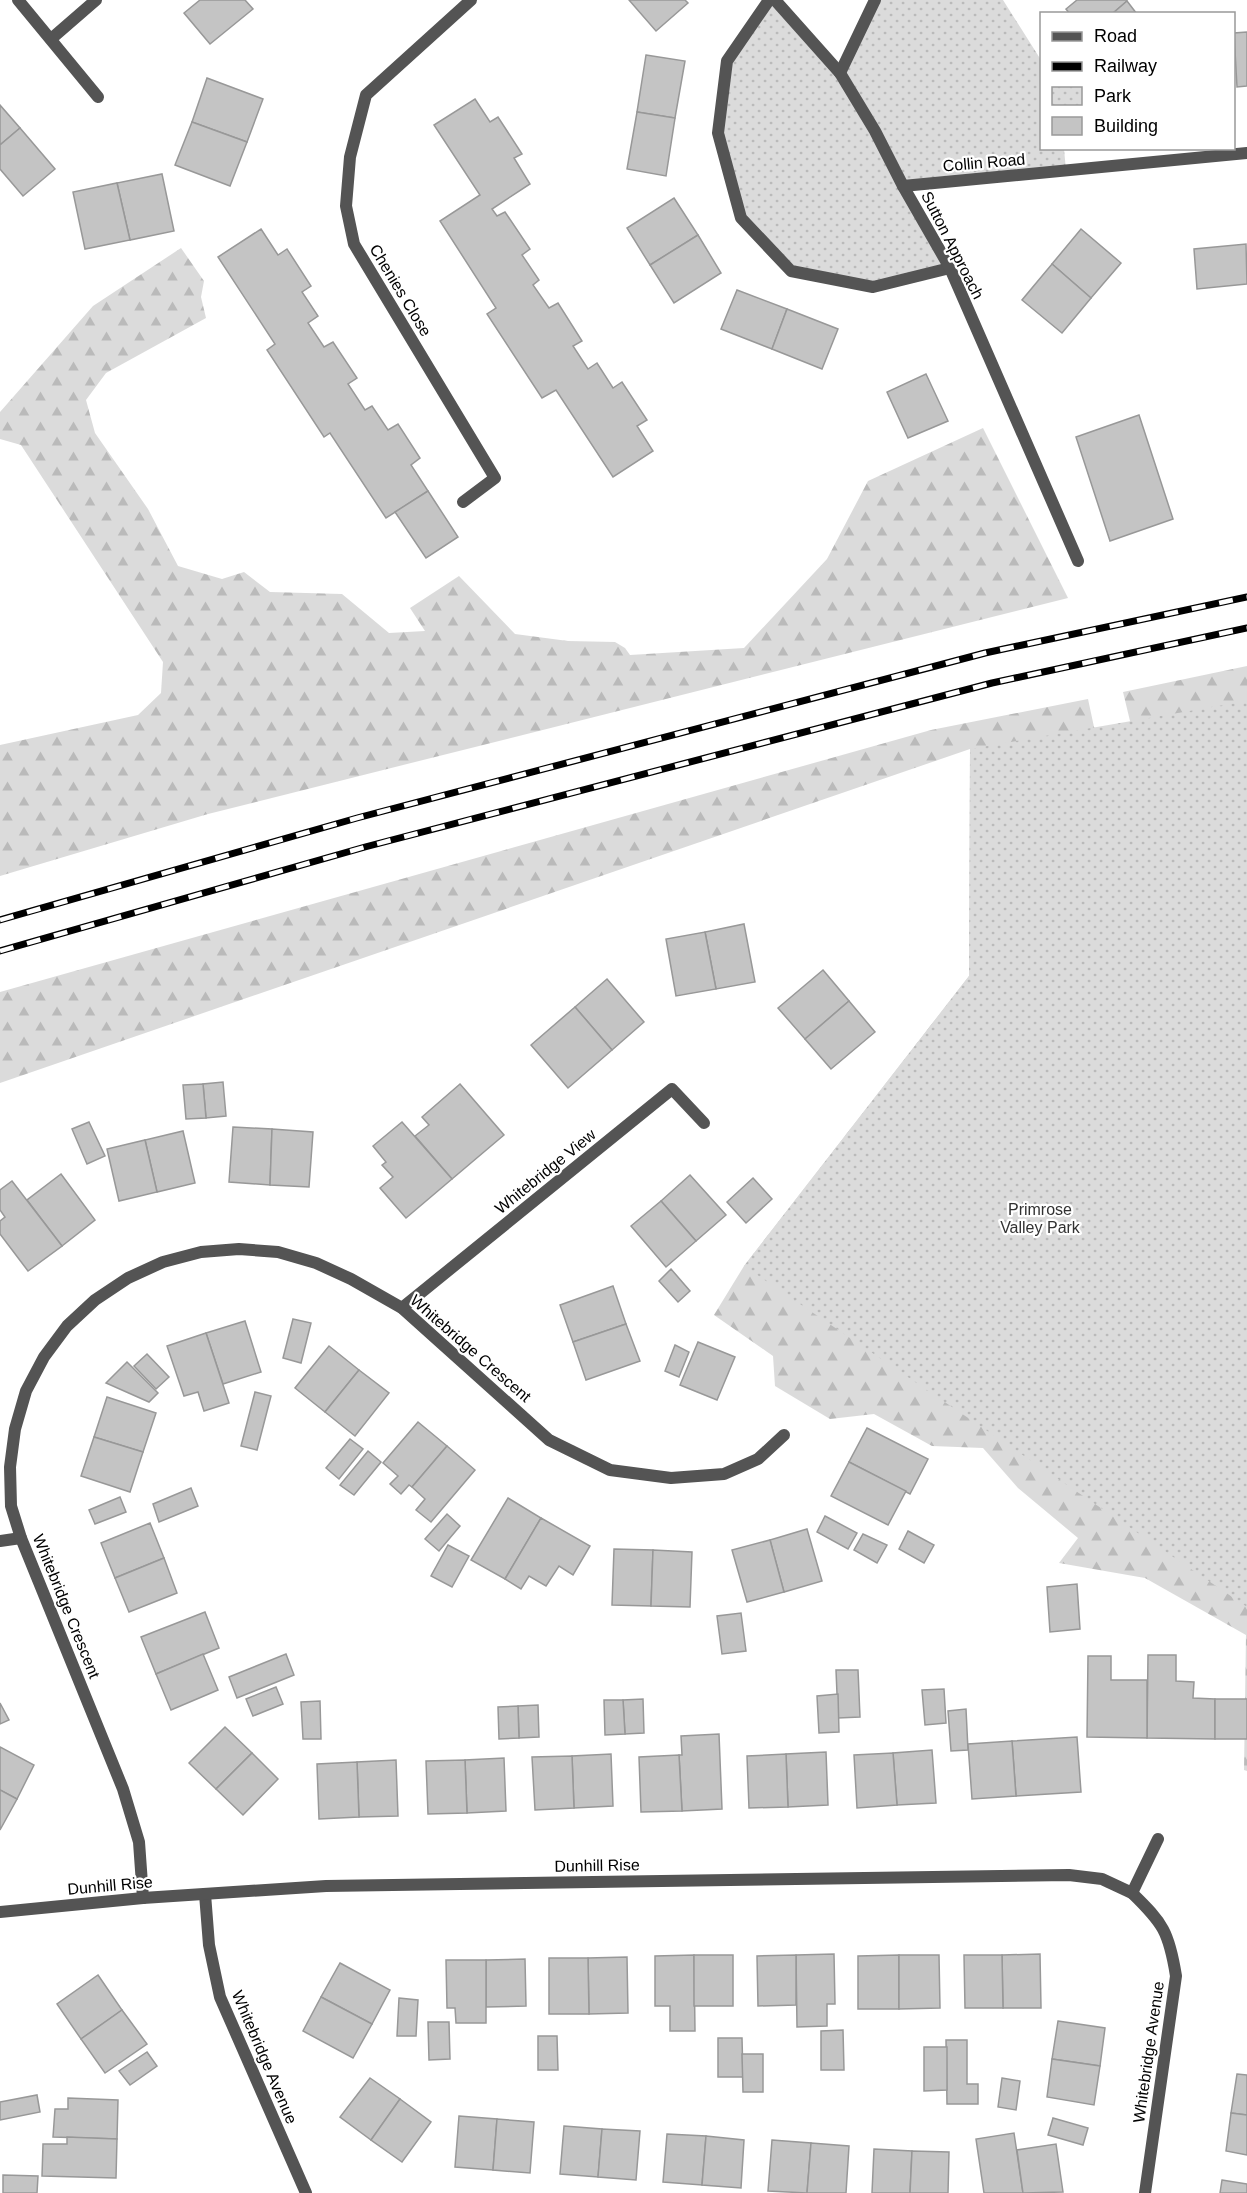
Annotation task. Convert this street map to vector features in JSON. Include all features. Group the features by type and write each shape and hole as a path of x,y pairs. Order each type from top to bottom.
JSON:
{"street":[{"path":"18,0 98,97"},
{"path":"51,39 96,0"},
{"name":"Chenies Close","path":"463,502 495,478 354,244 346,206 350,157 366,95 471,0"},
{"path":"769,0 727,61 718,133 741,218 791,271 873,287 950,268"},
{"name":"Sutton Approach","path":"775,0 840,74 875,131 903,186 950,268 1078,561"},
{"path":"840,74 875,0"},
{"name":"Collin Road","path":"903,186 1247,153"},
{"name":"Whitebridge View","path":"402,1308 672,1089 704,1123"},
{"name":"Whitebridge Crescent","path":"143,1898 138,1842 123,1789 21,1538 11,1506 10,1467 15,1429 26,1391 44,1357 67,1326 95,1300 128,1278 163,1262 201,1252 239,1249 278,1252 316,1263 402,1308 549,1440 609,1470 671,1478 724,1474 758,1459 784,1435"},
{"path":"0,1541 21,1538"},
{"path":"1132,1893 1158,1839"},
{"name":"Dunhill Rise","path":"0,1912 143,1898 326,1886 1069,1875 1102,1878 1132,1893"},
{"name":"Whitebridge Avenue","path":"1132,1893 1157,1917 1171,1944 1176,1976 1145,2193"},
{"name":"Whitebridge Avenue","path":"205,1894 209,1945 220,1997 306,2193"}],"green space":[{"path":"769,0 839,73 875,0 1003,0 1040,58 1040,150 1064,150 1066,170 904,186 950,268 873,287 791,271 741,218 718,133 727,61"},
{"path":"181,248 204,281 201,297 206,318 106,373 86,400 95,433 148,509 178,566 222,579 244,572 270,592 342,594 389,633 425,631 410,608 459,576 515,634 568,641 615,642 625,648 630,655 744,648 827,559 868,481 983,428 1068,598 208,814 0,876 0,745 138,715 161,693 163,662 21,445 0,439 0,412 93,306"},
{"path":"1247,666 1247,844 1129,750 1130,721 1123,692"},
{"name":"Primrose Valley Park","path":"1088,699 1094,727 1247,927 1247,1771 1244,1770 1246,1635 1145,1578 1059,1563 1078,1538 1018,1488 983,1448 932,1446 874,1414 830,1419 775,1386 773,1356 714,1315 744,1266 969,976 970,749 0,1083 0,992 931,730"},
{"name":"Primrose Valley Park","path":"1247,701 1247,1607 744,1266 969,976 970,749"}],"building":[{"path":"200,0 245,0 253,9 210,44 184,13"},
{"path":"629,0 685,0 688,3 656,31"},
{"path":"1077,0 1127,1 1114,12 1068,12 1066,9"},
{"path":"1127,1 1135,12 1114,12"},
{"path":"1247,32 1247,86 1237,87 1235,33"},
{"path":"646,55 685,61 675,118 637,112"},
{"path":"207,78 263,99 247,142 192,122"},
{"path":"475,99 490,122 498,117 522,154 514,158 530,184 492,209 497,216 505,212 530,249 522,255 539,280 533,285 549,308 558,303 582,341 573,346 588,369 597,363 613,388 622,382 647,420 637,426 653,451 613,477 556,390 542,398 487,314 496,308 440,221 480,195 434,125"},
{"path":"0,105 20,128 0,145"},
{"path":"637,112 675,118 666,176 627,169"},
{"path":"192,122 247,142 230,186 175,165"},
{"path":"20,128 55,169 23,196 0,169 0,145"},
{"path":"162,174 174,231 130,240 117,183"},
{"path":"117,183 130,240 85,249 73,192"},
{"path":"674,198 698,235 650,265 627,228"},
{"path":"261,229 278,255 287,249 311,286 302,292 318,316 308,323 324,347 333,342 357,378 348,384 365,410 372,406 388,430 398,424 420,458 411,465 428,491 386,518 330,433 324,437 267,350 275,344 218,257"},
{"path":"1081,229 1121,263 1091,298 1052,264"},
{"path":"698,235 721,273 674,303 650,265"},
{"path":"1246,244 1247,284 1197,289 1194,249"},
{"path":"1052,264 1091,298 1062,333 1022,300"},
{"path":"737,290 787,309 772,349 721,329"},
{"path":"787,309 838,329 822,369 772,349"},
{"path":"926,374 948,421 908,438 887,392"},
{"path":"1139,415 1173,519 1110,541 1076,437"},
{"path":"428,491 458,537 426,558 395,512"},
{"path":"744,924 755,982 716,989 705,932"},
{"path":"705,932 716,989 676,996 666,939"},
{"path":"823,970 849,1001 805,1039 778,1008"},
{"path":"607,979 644,1022 612,1050 575,1007"},
{"path":"849,1001 875,1032 831,1069 805,1039"},
{"path":"575,1007 612,1050 568,1088 531,1045"},
{"path":"223,1082 226,1116 206,1118 203,1084"},
{"path":"203,1084 206,1118 186,1119 183,1085"},
{"path":"460,1084 504,1135 452,1179 415,1136 429,1125 422,1117"},
{"path":"89,1122 105,1156 87,1164 72,1129"},
{"path":"402,1122 452,1179 406,1218 380,1188 393,1177 382,1165 386,1162 373,1146"},
{"path":"233,1127 272,1129 270,1185 229,1182"},
{"path":"272,1129 313,1132 309,1187 270,1185"},
{"path":"183,1131 195,1183 157,1192 145,1140"},
{"path":"145,1140 157,1192 119,1201 107,1149"},
{"path":"61,1174 95,1220 62,1246 27,1200"},
{"path":"690,1175 726,1215 696,1241 661,1201"},
{"path":"753,1178 772,1199 746,1223 727,1202"},
{"path":"12,1181 62,1246 28,1271 0,1234 0,1221 5,1217 0,1210 0,1190"},
{"path":"661,1201 696,1241 666,1267 631,1226"},
{"path":"671,1269 690,1291 678,1302 659,1281"},
{"path":"613,1286 626,1324 573,1342 560,1305"},
{"path":"293,1319 311,1323 301,1363 283,1358"},
{"path":"245,1321 261,1372 223,1384 206,1333"},
{"path":"626,1324 640,1361 586,1380 573,1342"},
{"path":"206,1333 229,1403 204,1411 198,1392 184,1396 167,1346"},
{"path":"698,1342 735,1357 717,1400 680,1385"},
{"path":"675,1345 689,1352 679,1377 665,1371"},
{"path":"329,1346 359,1370 325,1412 295,1388"},
{"path":"147,1354 169,1377 156,1389 134,1366"},
{"path":"127,1362 158,1393 149,1402 106,1383"},
{"path":"359,1370 389,1393 355,1436 325,1412"},
{"path":"255,1392 271,1396 257,1450 241,1446"},
{"path":"107,1397 156,1413 143,1452 94,1437"},
{"path":"418,1422 447,1446 412,1487 409,1485 401,1494 390,1484 398,1476 383,1463"},
{"path":"867,1428 928,1459 910,1494 849,1462"},
{"path":"94,1437 143,1452 130,1492 81,1476"},
{"path":"350,1439 363,1449 339,1479 326,1468"},
{"path":"447,1446 475,1470 431,1522 416,1510 425,1499 412,1487"},
{"path":"368,1451 381,1462 354,1495 340,1485"},
{"path":"849,1462 906,1491 888,1525 831,1496"},
{"path":"191,1488 198,1506 159,1522 153,1504"},
{"path":"120,1497 126,1512 95,1524 89,1510"},
{"path":"508,1498 541,1518 505,1579 471,1560"},
{"path":"447,1514 460,1526 439,1551 425,1539"},
{"path":"825,1516 857,1533 848,1549 817,1532"},
{"path":"541,1518 590,1546 573,1575 559,1566 546,1586 529,1576 521,1589 505,1579"},
{"path":"150,1523 164,1558 115,1578 101,1543"},
{"path":"807,1529 822,1581 784,1592 770,1540"},
{"path":"908,1531 934,1545 924,1563 899,1549"},
{"path":"863,1534 887,1545 877,1563 854,1550"},
{"path":"770,1540 784,1592 747,1602 732,1550"},
{"path":"448,1545 469,1556 452,1587 431,1576"},
{"path":"614,1549 653,1550 651,1606 612,1605"},
{"path":"653,1550 692,1552 690,1607 651,1606"},
{"path":"164,1558 177,1593 129,1612 115,1578"},
{"path":"1077,1584 1080,1629 1050,1632 1047,1587"},
{"path":"205,1612 219,1648 156,1674 141,1637"},
{"path":"741,1613 746,1651 722,1654 717,1616"},
{"path":"203,1654 218,1690 171,1710 156,1674"},
{"path":"286,1654 294,1675 237,1698 229,1677"},
{"path":"1148,1655 1176,1655 1176,1681 1194,1682 1193,1698 1215,1699 1215,1739 1147,1738"},
{"path":"1088,1656 1111,1656 1111,1680 1147,1680 1147,1738 1087,1737"},
{"path":"836,1670 858,1670 860,1717 838,1718"},
{"path":"276,1687 283,1704 253,1716 246,1699"},
{"path":"944,1689 946,1723 925,1725 922,1690"},
{"path":"838,1694 839,1732 819,1733 817,1696"},
{"path":"643,1699 644,1733 625,1734 623,1700"},
{"path":"1215,1699 1247,1699 1247,1739 1215,1739"},
{"path":"604,1700 623,1700 625,1734 605,1735"},
{"path":"320,1701 321,1739 303,1739 301,1702"},
{"path":"0,1703 9,1720 0,1724"},
{"path":"538,1705 539,1737 519,1738 518,1706"},
{"path":"518,1706 519,1738 499,1739 498,1707"},
{"path":"966,1709 968,1750 951,1751 948,1711"},
{"path":"225,1727 252,1753 216,1789 189,1763"},
{"path":"719,1734 722,1809 682,1811 679,1755 682,1755 681,1736"},
{"path":"1077,1737 1081,1792 1016,1796 1012,1741"},
{"path":"1012,1741 1016,1796 972,1799 968,1744"},
{"path":"0,1747 34,1765 17,1799 0,1790"},
{"path":"932,1750 936,1803 897,1805 893,1753"},
{"path":"826,1752 828,1805 788,1807 786,1754"},
{"path":"252,1753 278,1779 243,1815 216,1789"},
{"path":"893,1753 897,1805 857,1808 854,1755"},
{"path":"611,1754 613,1806 574,1808 572,1756"},
{"path":"786,1754 788,1807 749,1808 747,1756"},
{"path":"679,1755 682,1811 641,1812 639,1757"},
{"path":"572,1756 574,1808 535,1810 532,1757"},
{"path":"504,1758 506,1811 467,1813 465,1760"},
{"path":"396,1760 398,1816 359,1817 357,1762"},
{"path":"465,1760 467,1813 428,1814 426,1761"},
{"path":"357,1762 359,1817 319,1819 317,1764"},
{"path":"0,1790 17,1799 0,1830"},
{"path":"834,1954 835,2004 827,2004 827,2026 797,2027 796,1955"},
{"path":"1040,1954 1041,2008 1003,2008 1002,1955"},
{"path":"694,1955 695,2031 670,2031 670,2006 655,2006 655,1956"},
{"path":"694,1955 733,1955 733,2006 694,2006"},
{"path":"796,1955 796,2005 758,2006 757,1956"},
{"path":"899,1955 899,2009 858,2009 858,1956"},
{"path":"899,1955 939,1955 940,2008 899,2009"},
{"path":"964,1955 1002,1955 1003,2008 965,2008"},
{"path":"627,1957 628,2013 589,2014 588,1958"},
{"path":"549,1958 588,1958 589,2014 549,2014"},
{"path":"525,1959 526,2006 486,2007 486,1960"},
{"path":"446,1960 486,1960 486,2023 456,2023 455,2008 447,2008"},
{"path":"340,1963 390,1990 372,2024 321,1997"},
{"path":"98,1975 122,2010 81,2039 57,2004"},
{"path":"321,1997 372,2024 353,2058 303,2031"},
{"path":"399,1998 418,2000 416,2036 397,2036"},
{"path":"122,2010 147,2044 105,2073 81,2039"},
{"path":"1058,2021 1105,2028 1100,2066 1052,2059"},
{"path":"428,2022 449,2022 450,2059 429,2060"},
{"path":"843,2030 844,2070 821,2070 821,2031"},
{"path":"538,2036 557,2036 558,2070 538,2070"},
{"path":"718,2038 742,2038 743,2077 718,2077"},
{"path":"946,2040 967,2040 967,2084 978,2084 978,2104 947,2104"},
{"path":"924,2047 947,2047 947,2090 924,2091"},
{"path":"147,2052 157,2066 130,2085 119,2071"},
{"path":"742,2054 763,2054 763,2092 743,2092"},
{"path":"1052,2059 1100,2066 1094,2105 1047,2097"},
{"path":"1237,2074 1247,2075 1247,2115 1231,2113"},
{"path":"370,2078 400,2099 371,2140 340,2117"},
{"path":"1002,2078 1020,2081 1016,2110 998,2107"},
{"path":"37,2095 40,2112 0,2120 0,2102"},
{"path":"68,2098 118,2100 117,2139 53,2137 55,2109 68,2109"},
{"path":"400,2099 431,2122 402,2162 371,2140"},
{"path":"1231,2113 1247,2115 1247,2155 1226,2151"},
{"path":"459,2116 497,2119 493,2170 455,2167"},
{"path":"1053,2118 1088,2128 1083,2145 1048,2135"},
{"path":"497,2119 534,2122 530,2173 493,2170"},
{"path":"564,2126 602,2129 598,2177 560,2174"},
{"path":"602,2129 640,2131 636,2180 598,2177"},
{"path":"1014,2133 1023,2193 984,2193 976,2139"},
{"path":"667,2134 706,2136 702,2185 663,2182"},
{"path":"706,2136 744,2140 741,2188 702,2185"},
{"path":"67,2137 117,2139 116,2178 42,2176 43,2144 67,2144"},
{"path":"772,2140 811,2143 807,2193 768,2191"},
{"path":"811,2143 849,2146 846,2193 807,2193"},
{"path":"1056,2144 1063,2192 1023,2193 1017,2150"},
{"path":"874,2149 912,2151 910,2193 872,2193"},
{"path":"912,2151 949,2152 948,2193 910,2193"},
{"path":"3,2175 38,2176 37,2193 3,2193"},
{"path":"1222,2180 1247,2184 1247,2193 1220,2193"}],"railway":[{"path":"0,920 357,818 985,653 1247,597"},
{"path":"0,951 365,847 992,683 1247,628"}]}
